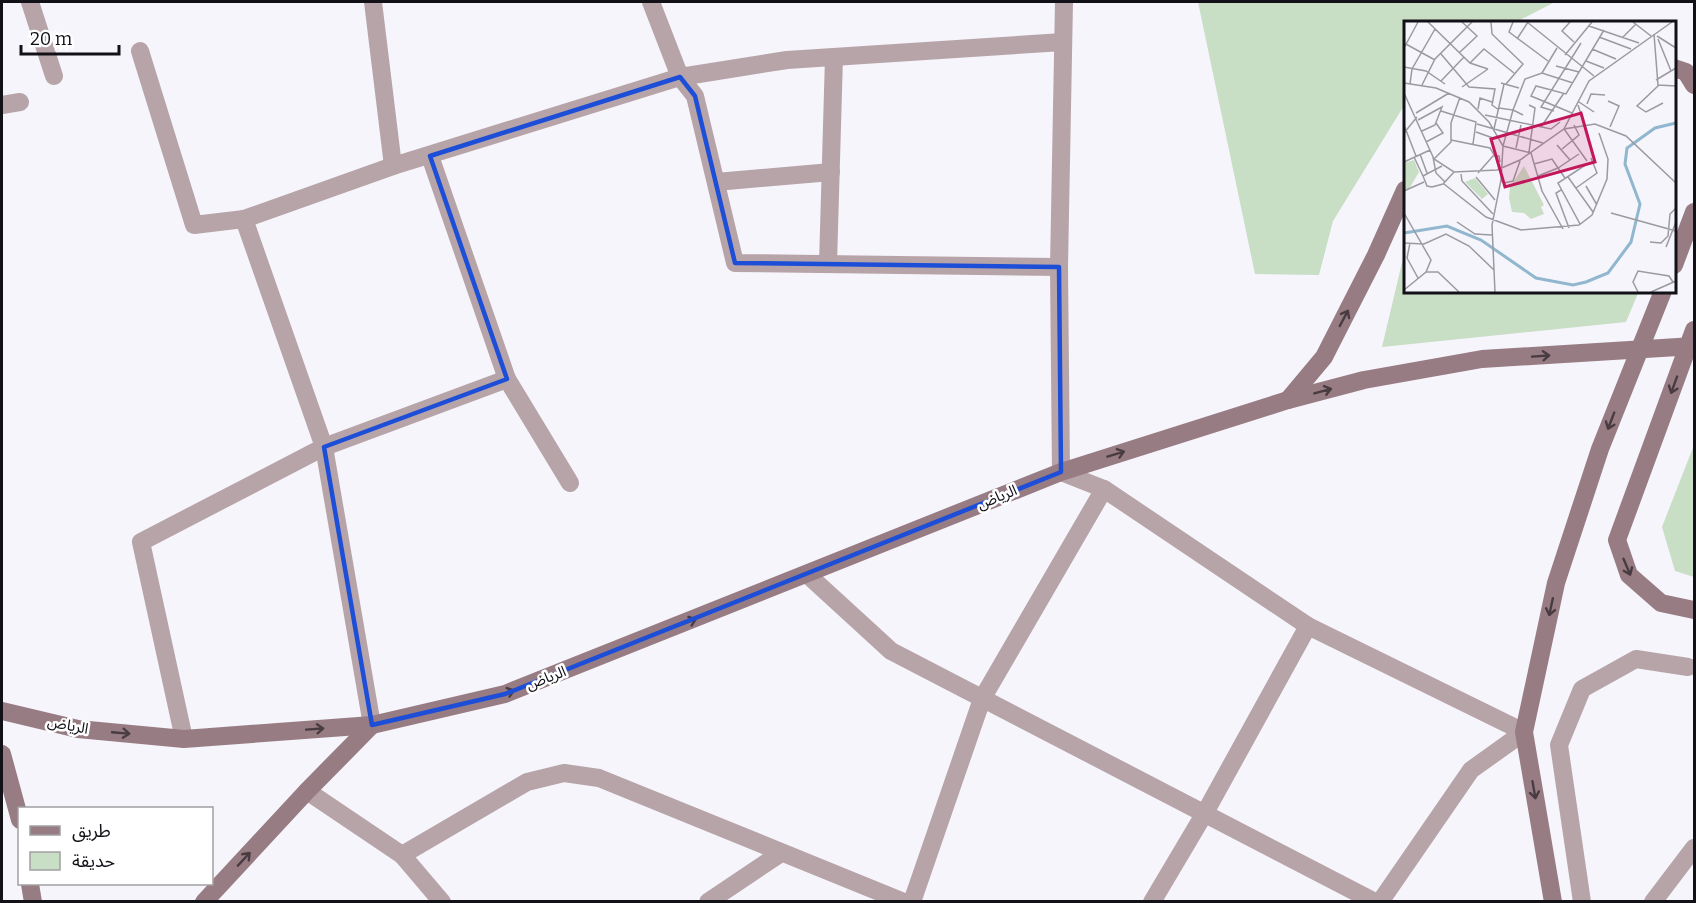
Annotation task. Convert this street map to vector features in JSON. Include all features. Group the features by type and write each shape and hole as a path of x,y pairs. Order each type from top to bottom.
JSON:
{"street":[{"path":"30,2 54,76"},
{"path":"373,2 393,166"},
{"path":"651,2 680,77 695,96 735,263 1059,267"},
{"path":"1064,2 1059,267 1060,472 1104,489 1308,626 1524,732"},
{"path":"140,51 194,225 244,219 393,166 680,77 787,60 1063,42"},
{"path":"828,264 834,57"},
{"path":"1675,68 1686,72 1695,85"},
{"path":"2,105 20,102"},
{"path":"430,156 507,379 570,483"},
{"path":"716,182 831,172"},
{"path":"1288,400 1324,357 1376,255 1404,192"},
{"path":"1675,263 1695,213"},
{"path":"204,902 372,725 324,447 244,219"},
{"path":"1553,902 1524,732 1556,583 1600,449 1663,292"},
{"path":"1695,330 1617,540 1629,575 1661,603 1695,610"},
{"name":"الرياض","path":"2,711 78,729 184,739 372,725 505,694 1060,472 1288,400 1364,380 1482,359 1695,346"},
{"path":"184,739 141,542 324,447 507,379"},
{"path":"912,902 982,699 1104,489"},
{"path":"808,574 891,651 1377,902 1471,770 1524,732"},
{"path":"1152,902 1206,812 1308,626"},
{"path":"1582,902 1559,745 1582,689 1636,659 1693,664"},
{"path":"2,754 18,813"},
{"path":"402,855 527,782 564,773 599,778 904,902"},
{"path":"307,791 402,855 442,902"},
{"path":"1653,902 1695,848"},
{"path":"708,902 780,853"},
{"path":"30,885 33,902"}],"highlighted area":[{"path":"680,77 695,96 735,263 1059,267 1061,472 505,694 372,725 324,447 507,379 430,156"}],"green space":[{"path":"1198,2 1555,2 1518,21 1404,21 1404,106 1333,221 1319,275 1255,274"},
{"path":"1404,254 1404,292 1639,292 1626,322 1382,347"},
{"path":"1694,445 1694,577 1675,571 1662,527"}]}
